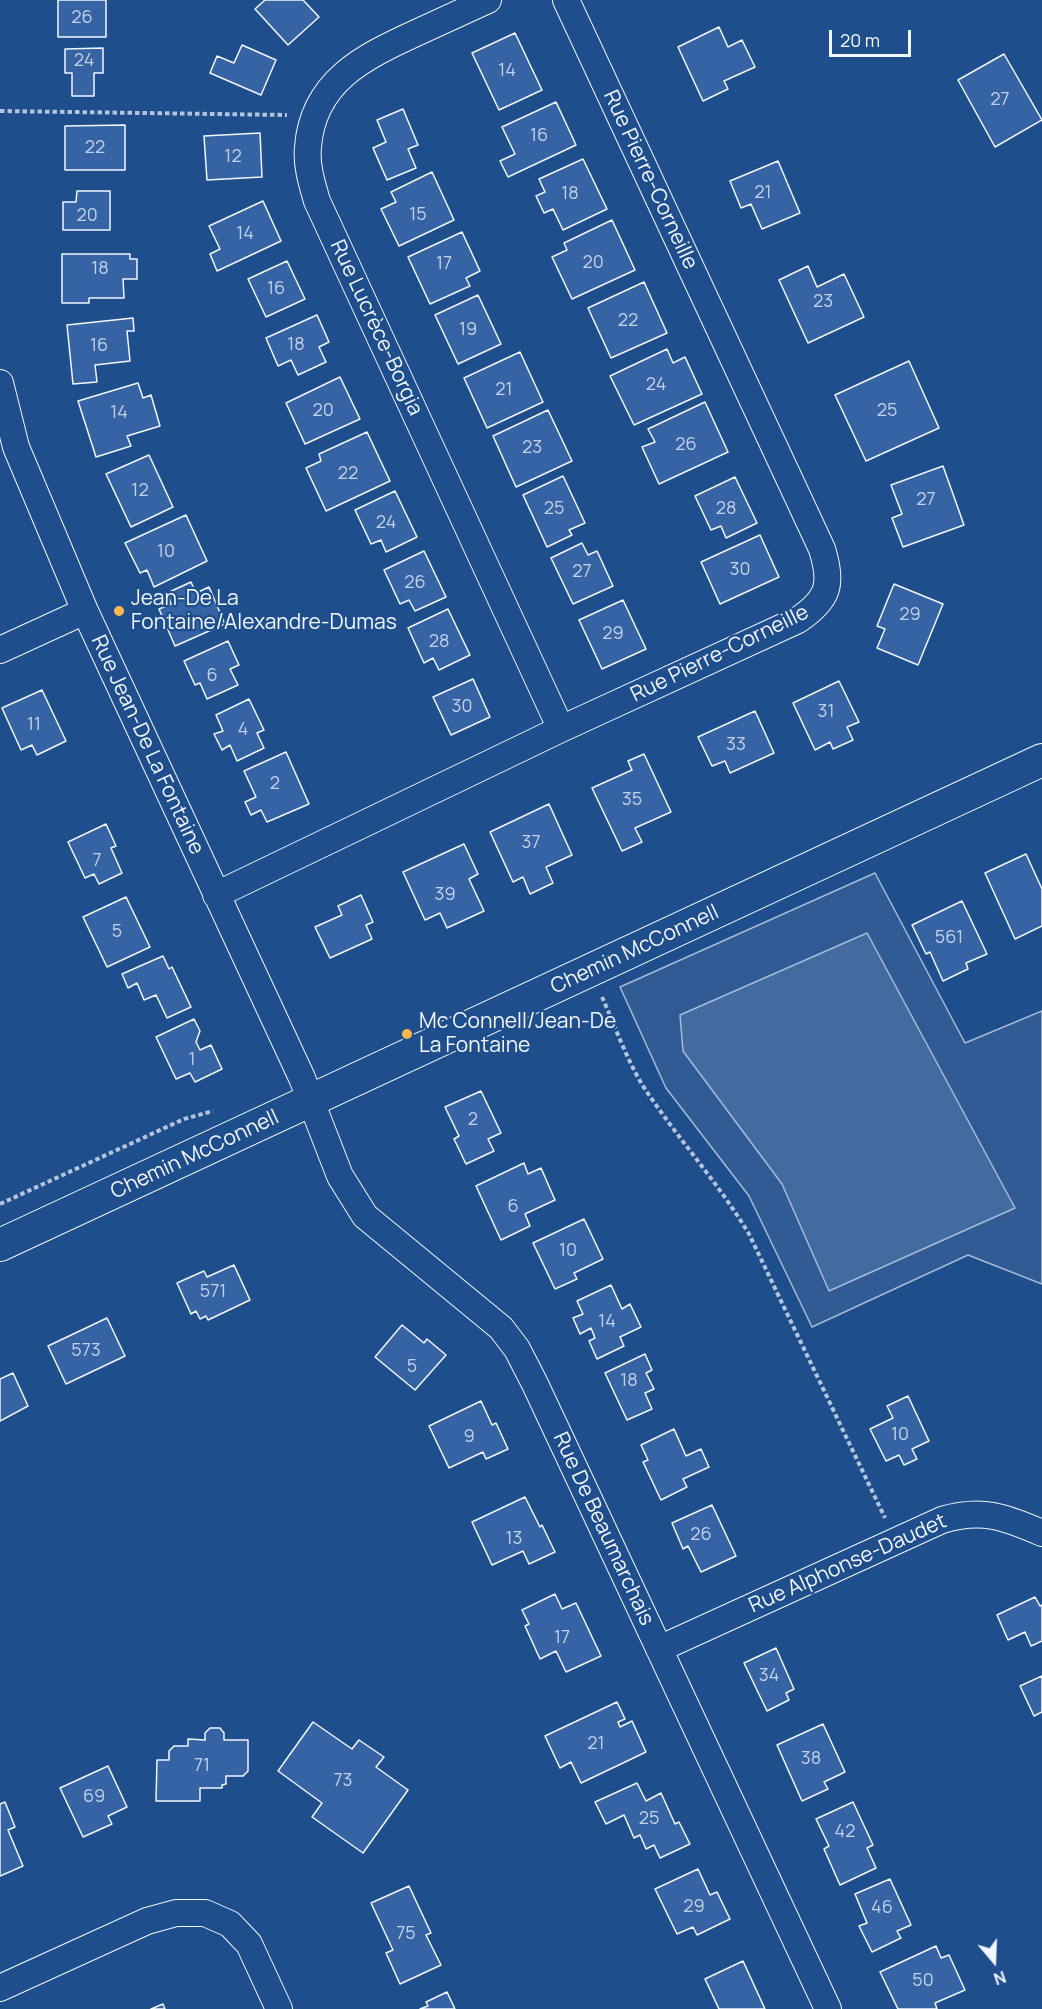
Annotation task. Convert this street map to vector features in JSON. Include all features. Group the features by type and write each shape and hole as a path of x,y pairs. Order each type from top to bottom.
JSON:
{"street":[{"name":"Rue Lucrèce-Borgia","path":"488,0 371,54 350,68 332,86 314,116 308,147 310,175 317,201 561,729"},
{"name":"Rue Pierre-Corneille","path":"216,895 561,729 798,620 815,609 826,590 829,571 822,549 566,0"},
{"name":"Rue Jean-De La Fontaine","path":"0,383 16,447 85,611 302,1078 310,1101"},
{"path":"0,650 85,611"},
{"name":"Chemin McConnell","path":"0,1245 1042,760"},
{"name":"Rue De Beaumarchais","path":"310,1101 340,1176 365,1216 501,1328 517,1350 828,2009"},
{"name":"Rue Alphonse-Daudet","path":"659,1649 896,1540 961,1514 981,1513 1004,1517 1042,1533"},
{"path":"0,1988 147,1921 176,1913 205,1913 230,1924 249,1944 279,2009"}],"path":[{"path":"0,111 314,116"},
{"path":"590,970 633,1068 646,1091 729,1200 750,1234 896,1540"}],"shaded area":[{"path":"875,873 965,1043 1042,1011 1042,1284 968,1255 812,1327 749,1196 666,1088 620,987"},
{"path":"867,933 1015,1208 829,1291 782,1184 683,1051 680,1015"}],"building":[{"path":"58,0 106,0 106,37 58,37"},
{"path":"265,0 303,0 319,17 288,45 255,9"},
{"path":"719,27 728,47 742,40 755,67 724,81 728,89 703,101 678,47"},
{"path":"515,33 542,90 499,110 472,53"},
{"path":"242,45 276,60 261,95 210,73 217,56 234,63"},
{"path":"103,48 103,73 94,73 94,96 72,96 72,73 65,73 65,49"},
{"path":"1004,54 1042,120 995,147 958,80"},
{"path":"556,102 576,145 508,177 500,161 515,154 502,127"},
{"path":"403,109 418,145 408,149 416,168 387,180 373,148 386,142 377,120"},
{"path":"125,125 125,170 65,170 65,126"},
{"path":"260,133 262,177 207,180 204,136"},
{"path":"583,159 607,209 563,230 553,209 544,213 536,196 545,192 539,179"},
{"path":"778,161 800,213 762,229 751,204 741,208 730,181"},
{"path":"432,172 454,220 399,246 381,209 396,202 391,192"},
{"path":"77,191 110,191 110,230 63,230 63,202 76,202"},
{"path":"263,201 281,241 217,271 210,254 220,249 209,226"},
{"path":"612,220 635,270 572,299 552,257 567,250 564,243"},
{"path":"462,232 480,271 466,278 470,286 430,304 408,257"},
{"path":"62,254 130,254 130,259 137,259 137,279 123,279 124,298 89,298 89,303 62,303"},
{"path":"287,261 305,299 266,317 248,279"},
{"path":"808,266 817,287 844,274 864,317 808,343 779,280"},
{"path":"644,282 667,333 611,358 588,308"},
{"path":"478,295 501,344 458,364 435,315"},
{"path":"317,315 329,342 319,347 326,362 298,375 291,360 278,366 266,338"},
{"path":"133,318 134,331 127,331 130,361 95,365 97,382 73,384 67,325"},
{"path":"667,349 673,363 685,357 702,394 634,425 610,376"},
{"path":"520,352 543,402 487,428 464,378"},
{"path":"909,361 939,428 866,461 835,395"},
{"path":"340,377 360,419 305,444 286,403"},
{"path":"138,383 143,398 151,395 160,426 127,436 131,446 96,457 78,401"},
{"path":"705,402 728,452 659,484 642,447 655,442 648,429"},
{"path":"548,410 572,461 516,487 493,436"},
{"path":"367,432 390,481 326,511 306,468 321,461 319,454"},
{"path":"149,455 173,507 131,527 106,474"},
{"path":"943,466 964,525 903,547 892,518 902,514 891,485"},
{"path":"563,476 585,523 569,530 572,535 547,547 523,495"},
{"path":"735,477 757,523 726,538 721,526 711,530 695,496"},
{"path":"395,491 417,537 386,552 381,540 371,544 355,510"},
{"path":"186,515 207,561 154,587 147,570 140,573 125,543"},
{"path":"760,535 779,577 720,604 701,562"},
{"path":"582,543 588,555 597,551 613,586 573,604 551,558"},
{"path":"424,551 446,597 415,611 409,600 400,604 384,570"},
{"path":"191,582 196,593 209,587 225,624 175,646 159,609 171,604 167,593"},
{"path":"894,584 943,604 918,665 877,648 885,629 877,626"},
{"path":"623,600 646,649 602,669 579,620"},
{"path":"448,609 470,655 439,670 433,658 424,663 408,628"},
{"path":"228,641 239,665 230,669 238,685 207,699 200,683 195,685 184,661"},
{"path":"473,679 490,717 451,735 433,697"},
{"path":"839,681 859,722 847,727 853,740 833,749 830,742 815,750 793,703"},
{"path":"42,690 66,741 37,755 32,745 21,750 2,708"},
{"path":"249,699 264,730 257,733 264,748 237,761 230,745 222,750 214,734 223,731 216,715"},
{"path":"755,711 774,753 730,773 725,761 712,766 698,737"},
{"path":"286,752 309,804 267,822 261,810 251,815 245,802 256,797 244,771"},
{"path":"644,754 671,812 635,828 642,842 622,851 592,788 632,770 628,761"},
{"path":"549,804 572,855 546,867 553,883 530,894 523,877 513,882 490,832"},
{"path":"106,824 116,846 111,848 122,873 99,884 94,874 85,878 68,842"},
{"path":"464,844 478,874 469,879 484,911 447,928 440,913 425,920 403,872"},
{"path":"1026,854 1042,889 1042,926 1015,939 985,873"},
{"path":"361,895 373,922 366,925 372,939 330,958 315,927 342,915 338,906"},
{"path":"126,897 150,947 107,967 83,917"},
{"path":"962,901 987,954 966,963 968,969 943,981 930,952 926,954 912,925"},
{"path":"163,956 169,969 172,967 191,1007 167,1018 156,995 144,1000 137,983 128,988 122,974"},
{"path":"194,1019 200,1031 196,1042 200,1050 211,1045 222,1069 195,1082 190,1073 176,1079 156,1037"},
{"path":"481,1091 501,1133 488,1139 494,1151 466,1164 454,1139 459,1136 445,1107"},
{"path":"524,1163 528,1174 541,1168 555,1200 525,1214 530,1226 501,1240 476,1186"},
{"path":"584,1219 603,1259 574,1273 577,1279 555,1289 533,1243"},
{"path":"234,1265 250,1300 208,1320 206,1316 200,1319 196,1311 191,1314 177,1283 204,1271 207,1277"},
{"path":"611,1285 622,1309 630,1304 641,1327 620,1337 624,1346 597,1359 589,1341 595,1338 591,1328 580,1334 573,1318 583,1314 577,1301"},
{"path":"107,1318 125,1356 66,1384 48,1346"},
{"path":"402,1325 424,1343 427,1339 446,1355 415,1390 375,1357"},
{"path":"645,1354 652,1370 646,1373 654,1389 645,1393 652,1409 627,1420 605,1373"},
{"path":"13,1373 28,1406 0,1421 0,1379"},
{"path":"908,1396 929,1441 912,1449 917,1459 904,1465 899,1455 886,1461 870,1429 893,1418 887,1406"},
{"path":"481,1401 492,1425 496,1423 508,1449 486,1459 483,1452 449,1468 429,1426"},
{"path":"674,1429 686,1456 701,1449 709,1467 683,1479 687,1487 661,1500 643,1462 648,1460 641,1445"},
{"path":"525,1497 555,1552 529,1564 523,1551 492,1565 472,1522"},
{"path":"712,1505 736,1556 701,1572 688,1546 683,1549 672,1523"},
{"path":"555,1594 562,1609 576,1603 601,1656 566,1672 556,1651 540,1659 525,1626 529,1624 522,1610"},
{"path":"1035,1597 1040,1606 1042,1605 1042,1641 1031,1646 1025,1632 1008,1640 997,1615"},
{"path":"776,1648 794,1689 786,1693 789,1700 767,1711 744,1663"},
{"path":"1042,1676 1042,1712 1034,1716 1020,1686"},
{"path":"617,1702 625,1719 618,1722 620,1727 632,1721 646,1752 581,1783 571,1762 560,1768 545,1736"},
{"path":"313,1722 352,1749 359,1740 384,1757 376,1767 408,1790 363,1853 312,1817 322,1803 278,1771"},
{"path":"823,1724 845,1772 824,1782 828,1789 802,1801 777,1745"},
{"path":"210,1728 220,1728 224,1733 224,1740 248,1740 248,1771 243,1776 226,1776 226,1784 222,1785 222,1788 200,1788 200,1801 156,1801 157,1760 169,1760 169,1751 174,1746 188,1746 188,1739 205,1740 205,1733"},
{"path":"108,1766 127,1807 108,1816 112,1824 83,1837 60,1788"},
{"path":"637,1783 646,1801 661,1793 675,1824 679,1822 690,1844 660,1858 654,1845 646,1849 640,1835 634,1838 624,1815 606,1824 595,1802"},
{"path":"5,1802 15,1827 8,1830 23,1866 0,1876 0,1804"},
{"path":"853,1802 873,1845 867,1848 876,1868 840,1885 824,1849 829,1846 816,1819"},
{"path":"698,1869 710,1895 717,1892 730,1919 697,1935 693,1927 677,1934 655,1889"},
{"path":"890,1879 911,1925 897,1931 901,1938 872,1952 859,1926 867,1923 855,1894"},
{"path":"409,1886 431,1933 426,1935 441,1965 400,1984 386,1953 393,1950 371,1903"},
{"path":"936,1946 941,1958 949,1955 965,1990 935,2003 937,2009 898,2009 880,1972"},
{"path":"743,1961 765,2009 719,2009 705,1979"},
{"path":"447,1992 455,2009 420,2009 428,2006 426,2002"},
{"path":"163,2004 165,2009 151,2009"}],"place":[{"name":"Jean-De La Fontaine/Alexandre-Dumas","path":"119,611"},
{"name":"Mc Connell/Jean-De La Fontaine","path":"407,1034"}]}
